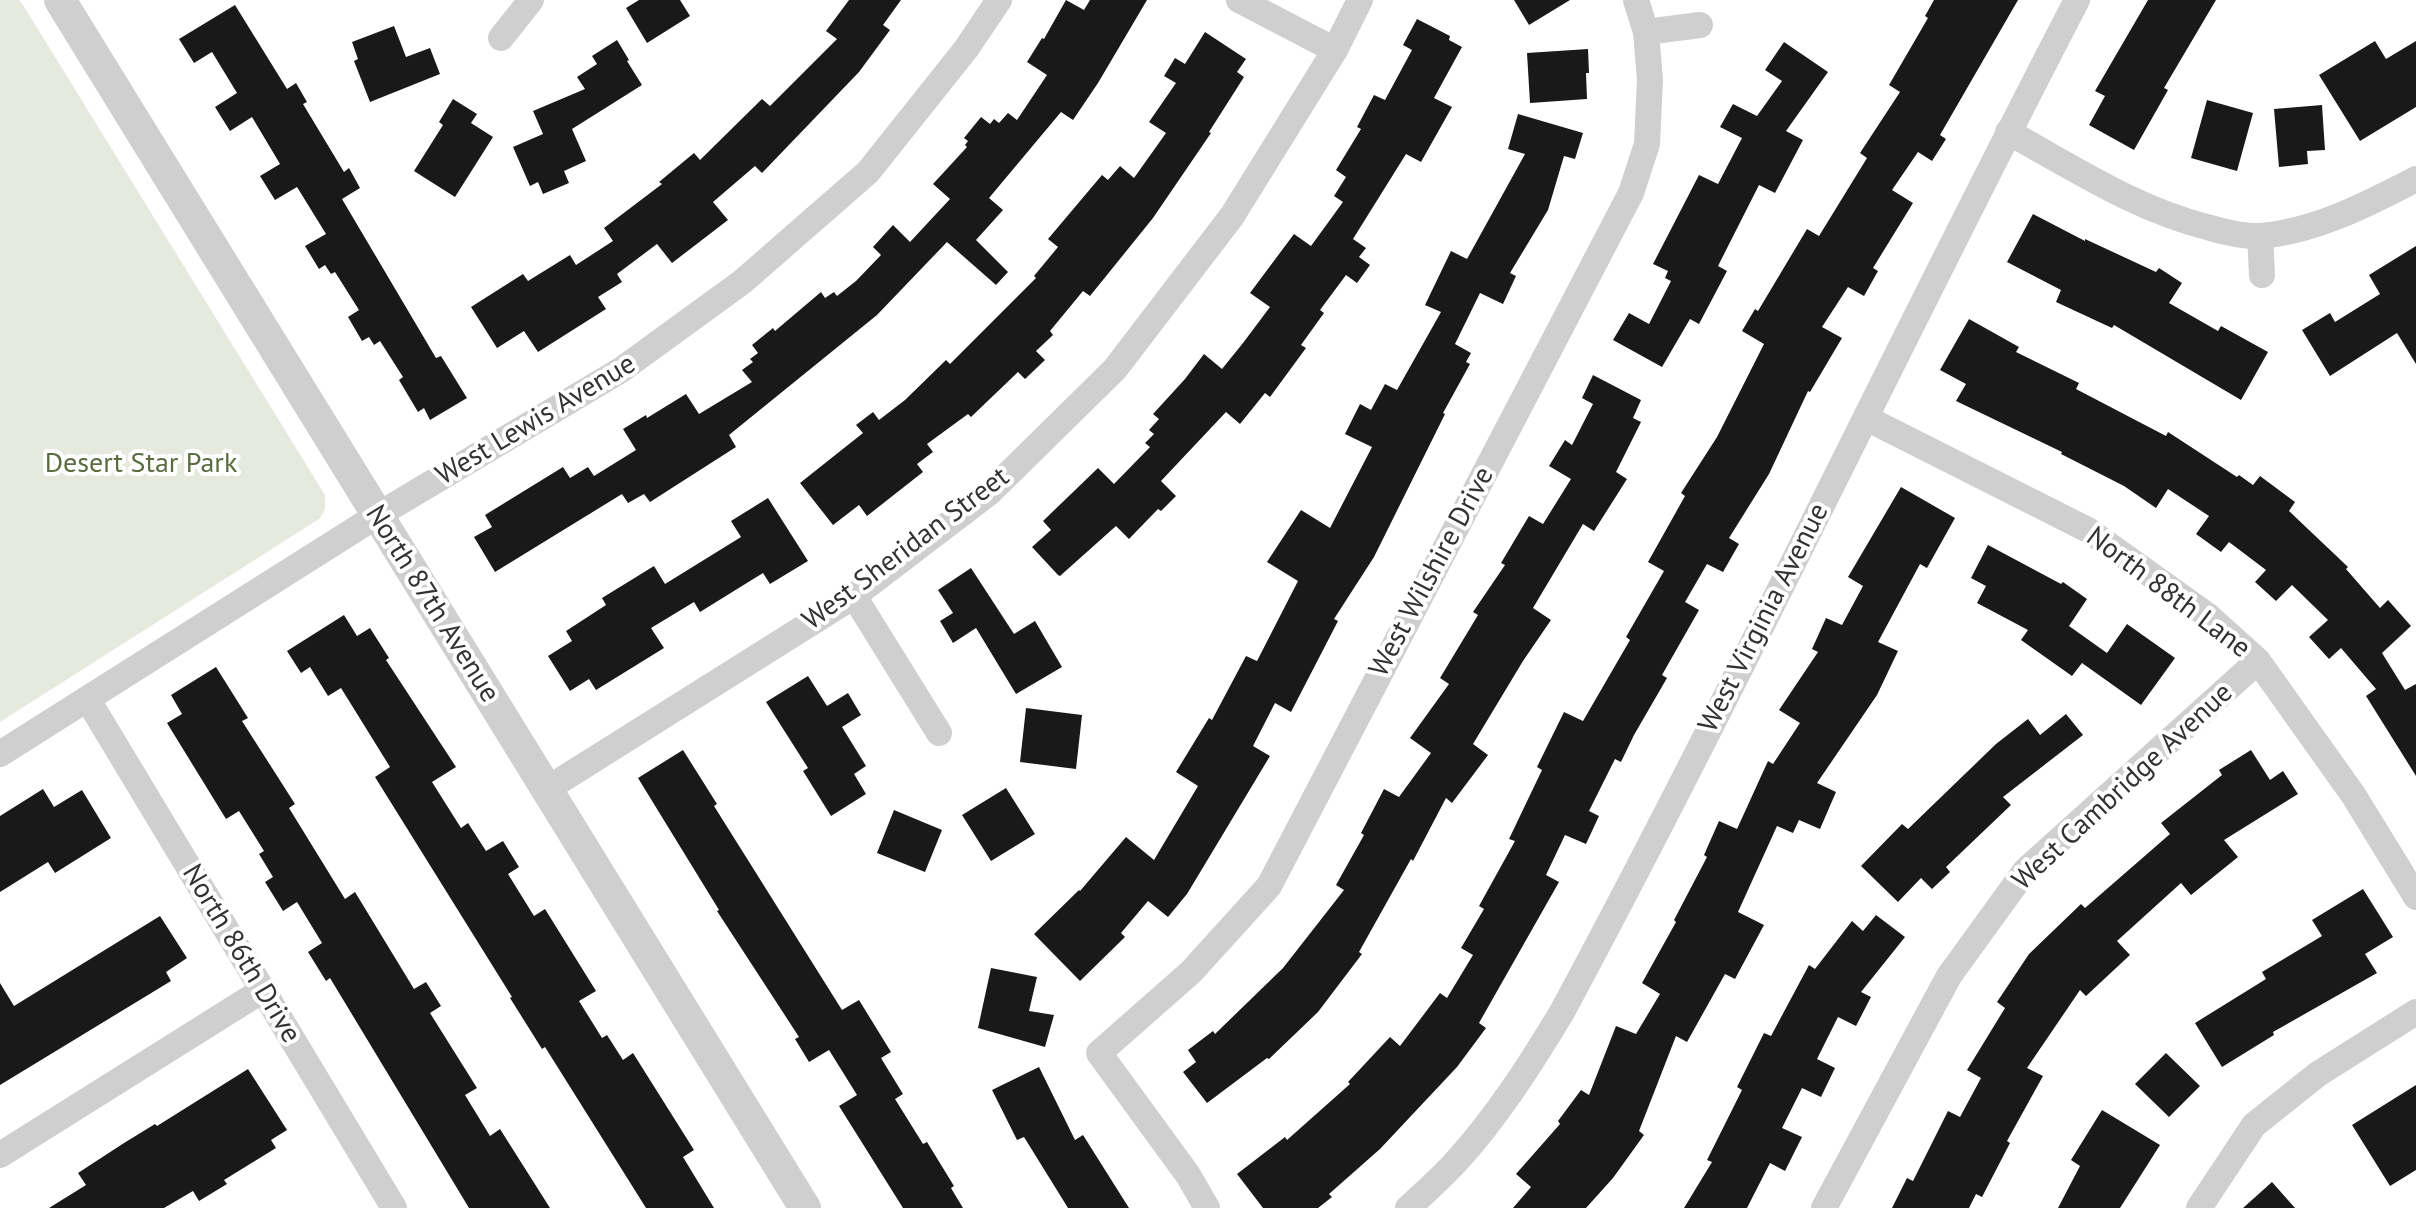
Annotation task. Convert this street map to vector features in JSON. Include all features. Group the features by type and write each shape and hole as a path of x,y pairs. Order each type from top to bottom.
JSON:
{"street":[{"name":"North 87th Avenue","path":"60,0 805,1208"},
{"path":"501,38 531,0"},
{"name":"West Lewis Avenue","path":"0,754 378,515 621,370 742,282 868,172 966,49 999,0"},
{"path":"1239,0 1335,50"},
{"name":"West Sheridan Street","path":"547,789 854,596 989,493 1115,369 1232,216 1335,50 1360,0"},
{"path":"1636,0 1646,32 1700,25"},
{"name":"West Virginia Avenue","path":"1408,1208 1454,1164 1502,1103 1562,1012 2077,0"},
{"name":"West Wilshire Drive","path":"1207,1208 1188,1175 1099,1053 1191,972 1269,886 1631,193 1647,144 1650,80 1646,32"},
{"path":"2008,132 2143,206 2173,219 2229,233 2260,236 2310,227 2416,179"},
{"path":"2260,236 2262,275"},
{"name":"North 88th Lane","path":"1866,418 2088,530 2207,615 2258,661 2354,796 2416,897"},
{"path":"854,596 939,733"},
{"name":"West Cambridge Avenue","path":"1824,1208 1949,976 2025,871 2258,661"},
{"name":"North 86th Drive","path":"88,700 394,1208"},
{"path":"0,1155 263,990"},
{"path":"2199,1208 2254,1125 2318,1074 2416,1012"}],"green space":[{"name":"Desert Star Park","path":"0,0 19,0 23,5 325,495 325,510 319,519 0,722"}],"building":[{"path":"639,0 680,0 690,16 647,43 626,8"},
{"path":"849,0 901,0 883,25 890,30 859,72 762,173 755,166 713,202 728,220 672,263 657,244 617,274 622,282 598,297 606,309 538,352 524,331 497,348 471,307 523,274 528,281 570,255 576,265 613,241 604,228 662,184 659,182 694,153 700,160 762,99 770,106 837,39 826,31"},
{"path":"1066,0 1084,10 1090,0 1147,0 1073,120 1061,112 989,198 1003,210 976,240 1008,272 996,285 947,242 877,315 729,435 736,447 650,502 644,494 628,503 622,494 495,572 474,537 492,527 485,515 563,467 570,478 588,467 594,476 636,450 623,429 686,394 699,414 752,382 742,370 753,362 750,359 758,353 752,345 773,328 775,331 821,292 825,298 834,292 837,296 856,281 881,255 873,247 893,225 910,242 950,199 933,184 967,147 968,141 964,138 981,117 990,124 994,119 999,123 1008,113 1017,120 1047,75 1027,62"},
{"path":"1514,0 1570,0 1529,25"},
{"path":"1934,0 2018,0 1940,135 1946,139 1932,161 1918,152 1892,190 1913,203 1873,268 1878,271 1864,296 1848,287 1822,327 1842,338 1808,391 1769,474 1729,538 1739,544 1723,572 1707,564 1685,602 1699,610 1662,675 1667,678 1621,762 1615,759 1589,811 1599,816 1586,844 1565,835 1546,875 1559,882 1479,1023 1486,1028 1457,1067 1380,1149 1329,1194 1332,1197 1318,1208 1263,1208 1237,1174 1285,1137 1287,1140 1350,1084 1348,1082 1390,1037 1400,1046 1440,993 1447,998 1473,955 1461,948 1484,909 1479,906 1515,841 1509,839 1542,770 1537,767 1564,712 1583,721 1630,640 1626,637 1664,571 1648,562 1685,496 1681,493 1717,437 1764,344 1742,331 1755,309 1758,311 1807,229 1819,236 1867,158 1860,153 1900,92 1889,85 1928,18 1925,16"},
{"path":"2148,0 2216,0 2164,88 2168,90 2134,150 2089,125 2105,96 2095,91"},
{"path":"235,5 287,89 296,83 307,102 303,104 344,172 349,168 360,188 342,199 436,358 441,356 467,398 430,420 424,408 418,412 399,380 403,377 380,341 374,345 369,337 362,341 348,317 359,310 335,272 331,274 325,265 319,269 305,246 326,234 297,187 275,200 260,176 280,164 252,117 230,131 215,107 237,93 212,52 194,63 179,39"},
{"path":"1417,19 1450,36 1449,40 1462,47 1434,98 1452,107 1421,162 1406,154 1353,239 1366,248 1359,257 1370,265 1357,283 1346,275 1320,310 1324,313 1301,345 1306,348 1270,397 1265,393 1240,424 1226,412 1161,481 1176,496 1161,511 1158,509 1129,539 1116,526 1058,575 1032,547 1051,530 1043,521 1098,468 1114,484 1150,447 1145,443 1154,434 1149,430 1159,419 1153,414 1204,354 1222,369 1270,307 1250,293 1294,234 1311,246 1343,202 1334,196 1346,177 1336,170 1361,129 1357,127 1374,95 1385,100 1412,50 1403,45"},
{"path":"394,26 406,57 430,48 440,74 370,102 354,61 358,59 352,42"},
{"path":"1205,32 1246,59 1237,72 1244,77 1211,133 1153,218 1090,296 1083,291 1050,331 1053,335 1036,351 1045,360 1025,379 1018,372 971,417 968,414 927,444 933,452 917,464 923,472 867,516 859,505 833,525 800,483 863,433 856,425 873,412 879,420 905,400 946,360 950,364 1036,278 1034,276 1058,247 1048,239 1102,175 1108,180 1120,166 1134,178 1166,133 1149,122 1176,83 1164,76 1175,58 1185,64"},
{"path":"617,40 642,85 572,129 586,161 564,171 569,183 543,194 538,182 530,186 513,147 543,134 533,111 585,89 577,77 597,64 592,56"},
{"path":"2375,41 2386,59 2416,41 2416,107 2360,141 2319,75"},
{"path":"1784,42 1828,72 1786,131 1803,140 1775,193 1759,185 1718,266 1727,271 1699,324 1690,319 1662,367 1613,340 1629,313 1649,324 1671,281 1665,278 1668,271 1653,264 1699,175 1718,184 1742,138 1720,127 1733,104 1757,116 1782,81 1765,70"},
{"path":"1588,49 1587,99 1530,103 1527,53"},
{"path":"453,99 477,114 471,123 493,137 455,197 414,171 443,125 439,122"},
{"path":"2207,100 2253,113 2237,171 2191,158"},
{"path":"2322,105 2325,150 2307,151 2308,164 2279,167 2274,109"},
{"path":"1518,114 1583,133 1575,159 1564,156 1548,210 1510,273 1516,276 1503,304 1480,293 1455,344 1471,353 1466,362 1470,364 1374,557 1334,619 1338,621 1291,712 1275,703 1253,746 1270,756 1187,894 1168,917 1148,901 1121,933 1125,937 1080,981 1034,934 1080,891 1126,837 1154,860 1198,786 1176,772 1209,718 1212,720 1246,656 1257,661 1298,581 1267,562 1301,510 1330,528 1372,447 1345,434 1360,404 1371,410 1385,384 1397,390 1441,312 1425,305 1451,251 1467,259 1525,154 1508,149"},
{"path":"2033,214 2156,272 2159,268 2182,283 2169,303 2218,331 2221,326 2268,352 2241,400 2114,325 2112,328 2056,302 2061,290 2007,262"},
{"path":"2416,246 2416,364 2397,333 2330,376 2302,330 2330,313 2335,322 2380,294 2369,275"},
{"path":"1969,319 2019,347 2016,352 2079,383 2076,389 2166,436 2168,432 2253,485 2260,476 2295,502 2289,511 2348,567 2346,569 2380,608 2388,600 2411,626 2382,653 2405,690 2416,684 2416,776 2366,696 2376,689 2341,648 2329,659 2309,637 2328,620 2292,585 2276,601 2255,582 2266,570 2229,542 2221,552 2196,534 2209,516 2168,489 2156,508 2124,486 2062,452 1956,401 1966,384 1940,370"},
{"path":"1593,375 1641,400 1633,418 1641,422 1616,472 1627,479 1594,531 1583,524 1533,608 1551,620 1473,744 1488,755 1452,803 1446,798 1359,952 1362,954 1318,1012 1269,1059 1207,1103 1183,1072 1196,1062 1188,1050 1213,1031 1215,1034 1283,968 1344,890 1336,885 1364,835 1361,833 1384,789 1399,797 1431,753 1410,738 1449,684 1440,678 1478,615 1473,612 1505,565 1501,563 1529,516 1543,524 1571,479 1549,466 1565,440 1572,445 1593,404 1582,398"},
{"path":"1901,487 1955,518 1927,568 1920,564 1878,642 1898,651 1877,695 1817,783 1836,792 1820,829 1799,820 1793,833 1777,826 1738,912 1764,925 1735,979 1725,974 1687,1042 1676,1036 1639,1131 1644,1135 1613,1178 1586,1208 1513,1208 1531,1187 1516,1174 1560,1124 1558,1121 1581,1090 1589,1095 1616,1026 1636,1034 1660,994 1642,983 1707,857 1704,855 1719,821 1737,829 1768,761 1773,764 1800,723 1779,710 1818,652 1812,649 1826,618 1842,625 1863,586 1848,577"},
{"path":"768,498 808,561 770,584 763,573 700,612 694,602 651,628 664,648 596,690 589,679 570,691 548,656 572,641 566,631 606,605 602,598 654,566 665,584 741,537 731,521"},
{"path":"1988,545 2061,584 2063,582 2087,599 2069,626 2107,653 2127,624 2175,658 2141,705 2082,663 2072,676 2021,640 2028,630 1977,603 1986,586 1971,578"},
{"path":"971,568 1014,634 1035,621 1062,667 1016,694 976,628 953,643 940,621 953,613 938,590"},
{"path":"344,615 357,636 370,628 389,658 386,660 456,767 432,782 461,828 468,823 486,851 503,841 519,867 508,874 534,916 545,909 596,991 579,1001 602,1038 607,1035 623,1060 633,1053 694,1150 683,1157 714,1208 646,1208 545,1047 542,1049 375,777 390,767 341,688 328,696 310,667 301,673 287,651"},
{"path":"216,667 248,718 242,721 295,804 289,808 345,899 355,892 414,989 426,982 441,1006 430,1013 477,1088 465,1095 490,1136 500,1129 550,1208 469,1208 330,978 326,981 308,952 322,943 297,902 283,911 265,882 273,877 259,854 264,851 239,811 226,819 167,723 182,714 171,695"},
{"path":"808,676 827,706 848,693 861,715 842,727 866,766 854,774 866,794 831,816 803,771 808,768 766,702"},
{"path":"1026,708 1082,715 1076,769 1020,762"},
{"path":"2066,714 2083,735 2003,797 2011,805 1946,867 1950,872 1932,889 1921,878 1898,902 1861,866 1902,824 1908,829 1996,744 2028,719 2040,735"},
{"path":"683,750 717,804 714,806 842,1010 859,1000 891,1052 881,1058 903,1094 895,1099 923,1144 927,1142 954,1186 951,1188 963,1208 903,1208 839,1106 857,1095 829,1050 809,1062 795,1039 799,1037 717,911 638,778"},
{"path":"2251,750 2270,780 2283,771 2298,794 2224,840 2238,857 2191,895 2181,883 2117,941 2130,955 2086,996 2080,990 2027,1068 2043,1076 2007,1141 2010,1143 1982,1197 1976,1194 1969,1208 1892,1208 1907,1178 1913,1181 1948,1111 1960,1117 1981,1078 1967,1070 2005,1008 1997,1002 2029,954 2081,904 2085,908 2170,834 2161,823 2222,775 2219,770"},
{"path":"1006,788 1035,834 991,861 962,815"},
{"path":"43,789 54,807 82,790 111,838 55,873 48,862 0,892 0,816"},
{"path":"894,810 942,830 925,872 877,853"},
{"path":"2363,889 2393,937 2365,954 2377,973 2273,1032 2274,1035 2222,1067 2195,1023 2266,979 2262,972 2322,936 2312,920"},
{"path":"1876,915 1905,937 1861,992 1871,997 1856,1026 1838,1017 1817,1059 1835,1068 1821,1097 1802,1088 1782,1128 1802,1137 1785,1171 1770,1163 1747,1208 1684,1208 1712,1162 1707,1160 1742,1090 1737,1087 1764,1033 1771,1036 1809,965 1815,969 1852,921 1863,931"},
{"path":"160,916 187,958 166,972 171,981 0,1085 0,983 14,1006"},
{"path":"991,968 1037,977 1029,1011 1054,1015 1045,1047 978,1028"},
{"path":"2166,1053 2200,1086 2169,1117 2135,1084"},
{"path":"1039,1067 1075,1140 1083,1135 1129,1208 1068,1208 1024,1137 1017,1140 992,1090"},
{"path":"248,1069 287,1130 271,1140 276,1148 224,1180 227,1184 199,1201 193,1191 164,1208 49,1208 86,1185 78,1173"},
{"path":"2416,1085 2416,1170 2390,1186 2352,1125"},
{"path":"2102,1110 2160,1145 2120,1208 2058,1208 2080,1166 2071,1160"},
{"path":"2272,1182 2295,1208 2243,1208"}]}
